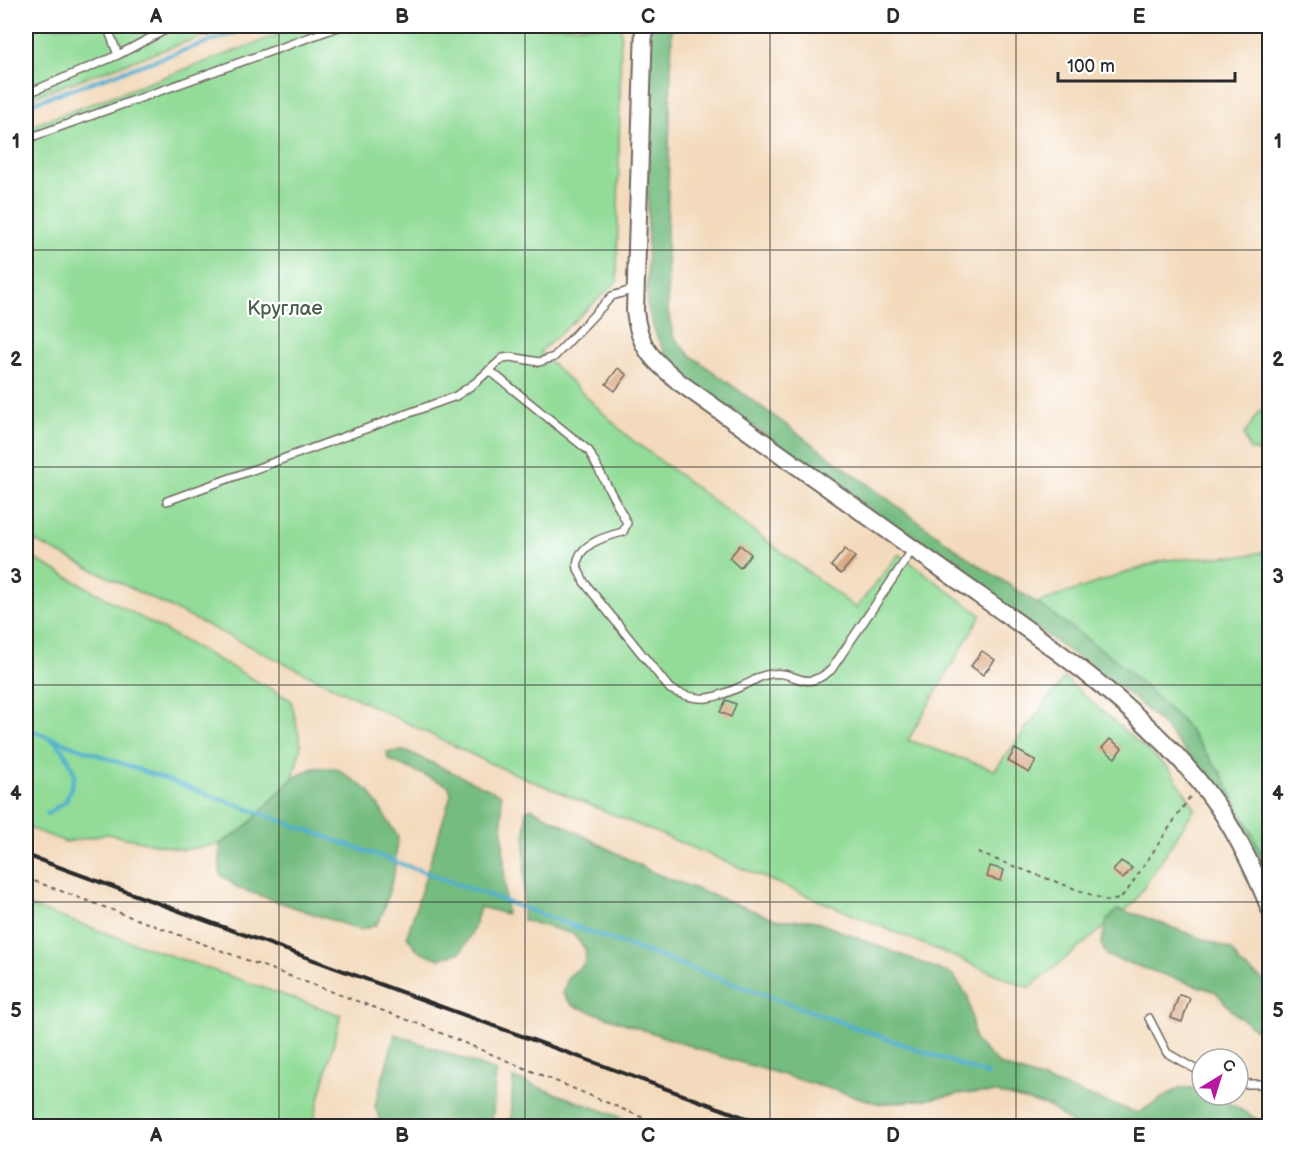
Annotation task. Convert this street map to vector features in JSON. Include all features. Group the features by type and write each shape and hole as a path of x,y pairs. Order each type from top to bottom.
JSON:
{"street":[{"path":"644,26 635,311 637,330 655,361 679,381 1066,657 1135,714 1175,753 1203,787 1235,835 1269,909"}],"lane":[{"path":"107,26 118,55"},
{"path":"26,94 118,55 169,28 204,31 220,26"},
{"path":"26,138 341,26"},
{"path":"167,501 456,396 503,358 511,357 539,362 554,357 612,296 635,289"},
{"path":"489,370 589,451 627,523 622,532 597,539 587,547 578,559 578,568 584,582 670,689 685,697 707,699 766,675 786,673 806,682 820,678 831,669 913,548"},
{"path":"1149,1018 1167,1053 1190,1066"},
{"path":"1250,1084 1269,1084"}],"path":[{"path":"978,853 1108,900 1119,899 1127,891 1191,794 1203,787"},
{"path":"26,878 424,1026 663,1126"}],"green space":[{"path":"26,26 231,26 26,99"},
{"name":"Круглае","path":"302,26 621,26 617,282 540,352 626,435 856,608 899,554 981,615 908,740 995,770 1064,678 1170,770 1195,808 1134,903 1029,988 487,762 26,537 26,128"},
{"path":"650,26 672,26 667,235 668,311 673,336 689,354 974,562 1037,603 1115,659 1183,722 1220,772 1250,829 1269,871 1269,897 1246,842 1212,783 1162,724 1131,696 685,378 670,361 656,336 647,305"},
{"path":"1269,403 1269,448 1261,453 1249,449 1244,435 1258,413"},
{"path":"1269,550 1269,871 1220,772 1037,603 1164,560 1250,555"},
{"path":"26,554 291,700 301,745 293,778 244,829 220,844 183,850 108,834 66,842 26,827"},
{"path":"407,751 501,795 506,914 480,907 473,930 461,952 439,959 417,950 407,936 451,795 449,786 388,759 387,752"},
{"path":"313,768 336,768 369,791 398,837 394,874 382,915 376,925 360,930 238,888 220,874 220,844 244,829 293,778"},
{"path":"531,808 654,873 778,920 812,920 953,975 968,997 975,1041 1000,1065 1138,1113 1179,1088 1190,1088 1190,1107 1236,1107 1269,1126 1075,1126 1050,1107 998,1093 965,1093 881,1104 719,1056 572,1005 563,994 568,977 584,964 586,950 573,934 523,920 526,811"},
{"path":"26,905 341,1015 312,1126 26,1126"},
{"path":"1117,910 1139,915 1232,950 1240,964 1269,984 1269,1034 1255,1029 1232,1011 1216,992 1107,956 1101,944 1107,920"},
{"path":"395,1034 496,1071 492,1126 382,1126 375,1106"},
{"path":"513,1078 620,1117 633,1126 511,1126"}],"building":[{"path":"618,368 627,375 615,391 606,384"},
{"path":"740,545 751,554 740,568 729,558"},
{"path":"845,549 855,557 841,574 831,566"},
{"path":"982,651 995,660 983,675 971,666"},
{"path":"726,700 736,704 731,717 720,712"},
{"path":"1110,739 1122,748 1115,758 1102,748"},
{"path":"1015,749 1036,761 1029,773 1008,761"},
{"path":"1121,861 1132,868 1123,879 1113,871"},
{"path":"990,866 1004,870 1001,881 987,877"},
{"path":"1179,995 1190,998 1182,1022 1171,1018"}],"waterway":[{"path":"26,105 254,26"},
{"path":"26,728 52,739 62,749 75,775 66,801 47,814"},
{"path":"51,738 988,1075"}],"railway":[{"path":"26,855 768,1126"}]}
